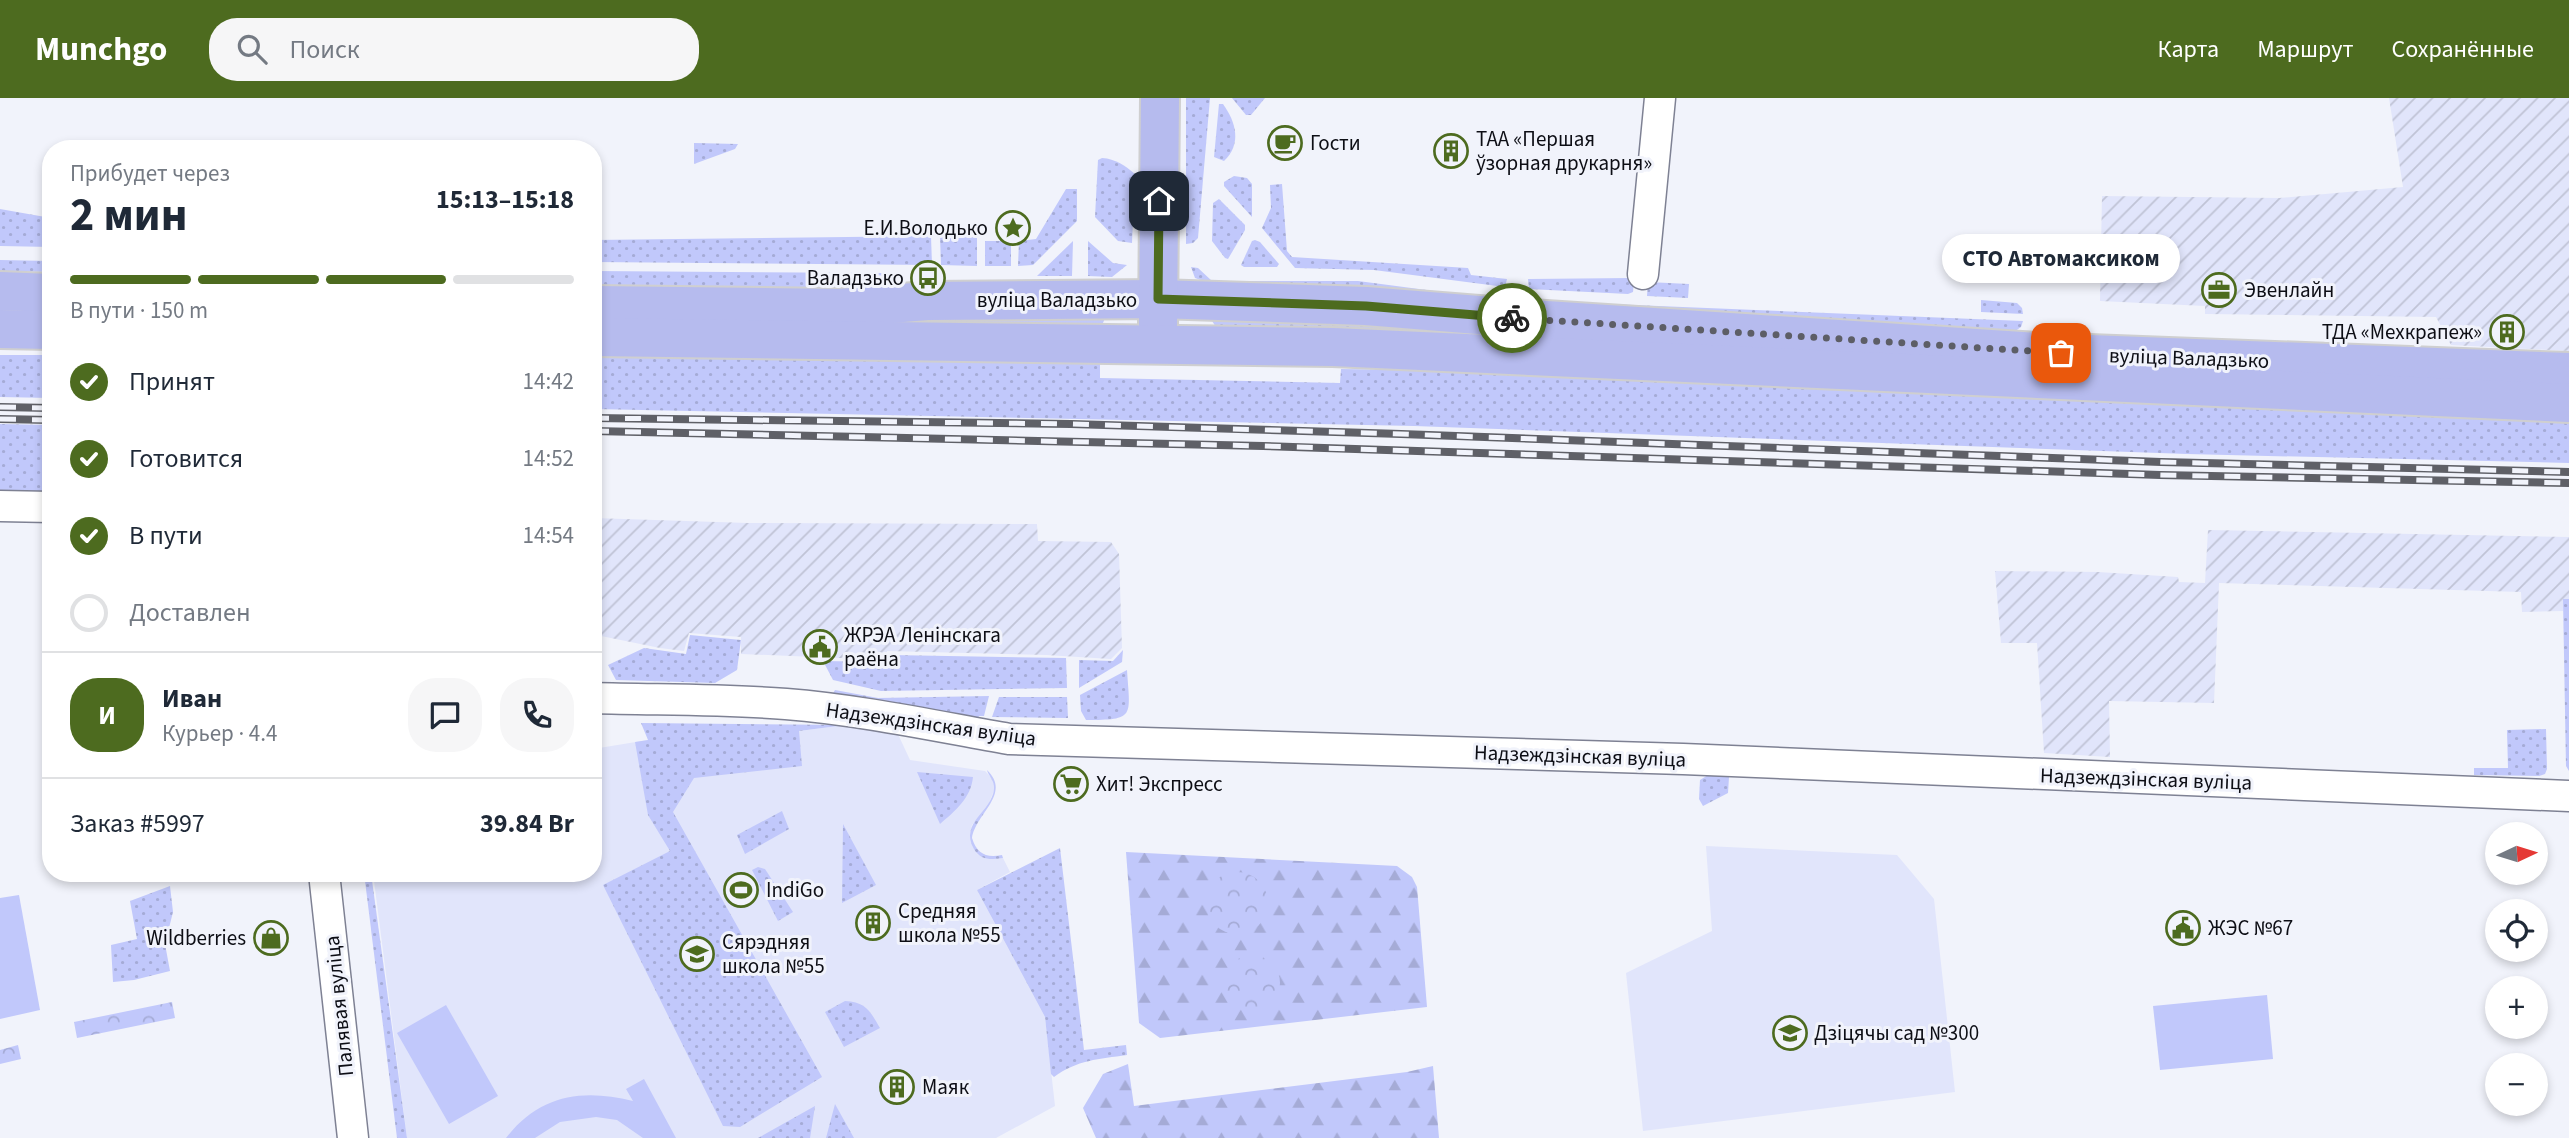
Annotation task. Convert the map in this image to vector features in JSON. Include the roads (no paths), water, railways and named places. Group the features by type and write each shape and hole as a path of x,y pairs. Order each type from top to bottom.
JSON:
{"main road":[{"path":"1158,344 1160,98"},
{"path":"0,291 42,293"},
{"name":"вуліца Валадзько","path":"602,305 840,309 927,301 1158,299 1366,306 2036,352 2569,372"},
{"path":"0,330 42,330"},
{"name":"вуліца Валадзько","path":"602,337 959,344 1158,344 1523,355 2569,403"}],"street":[{"path":"1643,274 1660,98"},
{"path":"0,506 42,507"},
{"name":"Надзеждзінская вуліца","path":"602,698 818,707 1009,739 1669,758 2569,796"},
{"name":"Палявая вуліца","path":"325,882 353,1138"}],"railway":[{"path":"0,407 42,408"},
{"path":"602,418 1071,424 2161,462 2569,472"},
{"path":"0,419 42,420"},
{"path":"602,431 1263,446 2160,475 2569,483"}],"place":[{"name":"Гости","path":"1285,143"},
{"name":"ТАА «Першая ўзорная друкарня»","path":"1451,151"},
{"name":"Е.И.Володько","path":"1013,228"},
{"name":"Валадзько","path":"928,278"},
{"name":"Эвенлайн","path":"2219,290"},
{"name":"ТДА «Мехкрапеж»","path":"2507,332"},
{"name":"СТО Автомаксиком","path":"2061,353"},
{"name":"ЖРЭА Ленінскага раёна","path":"820,647"},
{"name":"Хит! Экспресс","path":"1071,784"},
{"name":"IndiGo","path":"741,890"},
{"name":"Средняя школа №55","path":"873,923"},
{"name":"ЖЭС №67","path":"2183,928"},
{"name":"Wildberries","path":"271,938"},
{"name":"Сярэдняя школа №55","path":"697,954"},
{"name":"Дзіцячы сад №300","path":"1790,1033"},
{"name":"Маяк","path":"897,1087"}]}
